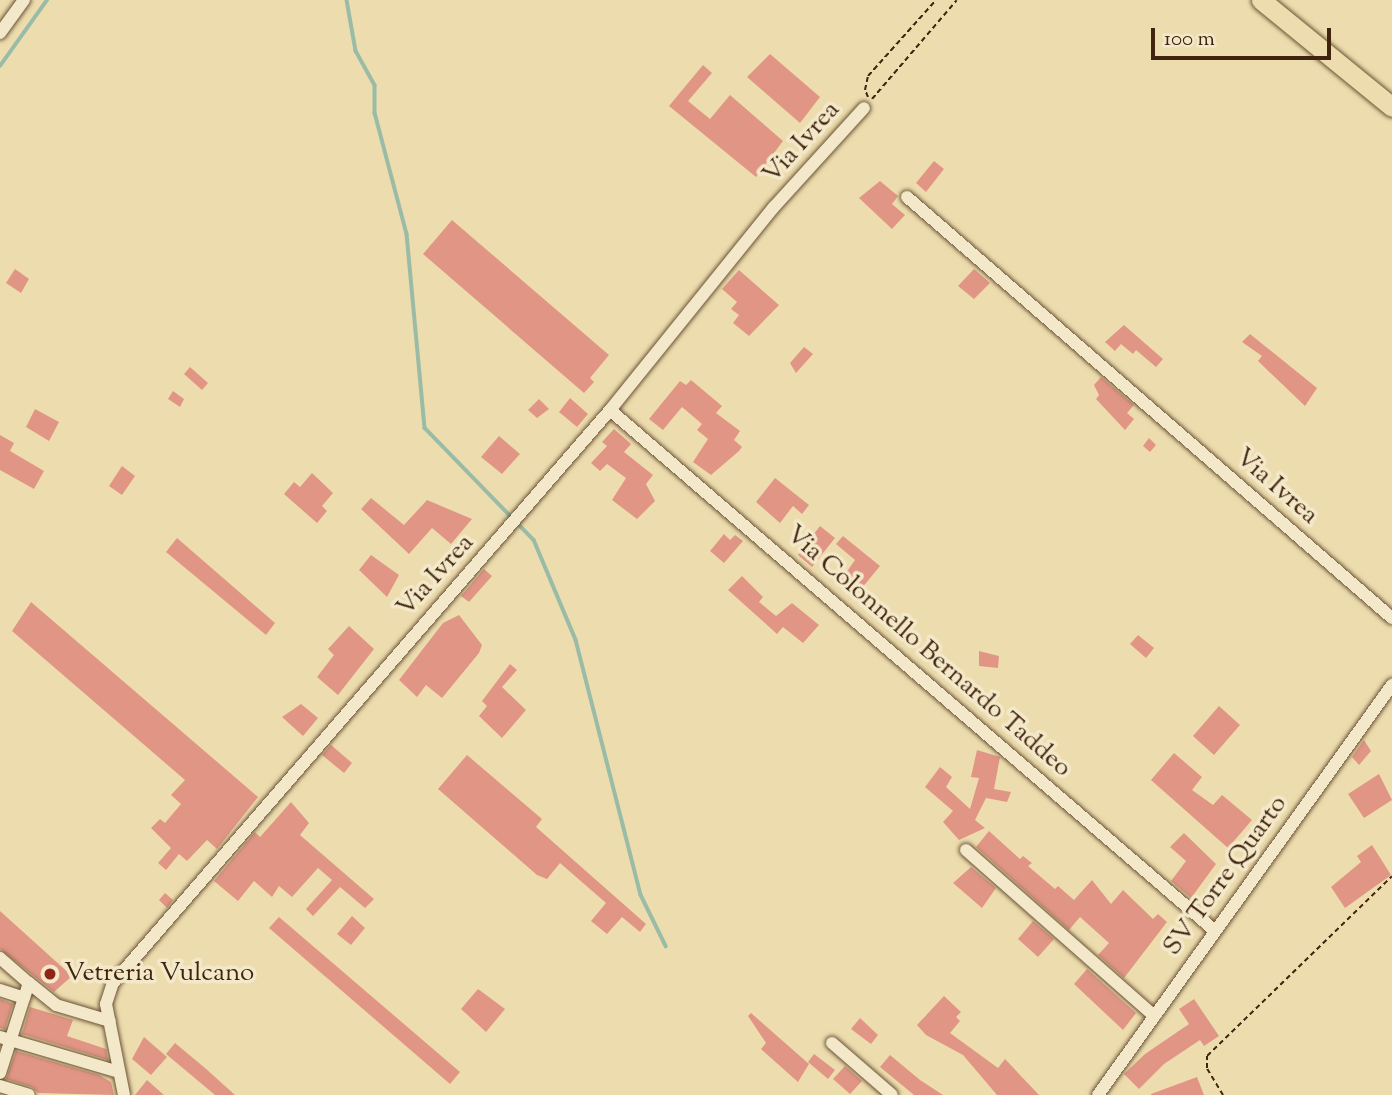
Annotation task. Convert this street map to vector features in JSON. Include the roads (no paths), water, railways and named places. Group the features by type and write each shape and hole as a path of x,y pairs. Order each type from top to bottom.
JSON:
{"highway":[{"path":"1261,0 1392,107"},
{"path":"1280,0 1392,90"}],"street":[{"path":"0,33 24,0"},
{"name":"Via Ivrea","path":"124,1095 107,995 113,983 290,773 499,540 610,410 773,208 864,108"},
{"name":"Via Ivrea","path":"907,197 1392,618"},
{"name":"Via Colonnello Bernardo Taddeo","path":"610,410 1214,930"},
{"name":"SV Torre Quarto","path":"1098,1095 1392,685"},
{"path":"966,850 1154,1016"},
{"path":"0,958 56,1005 110,1021"},
{"path":"0,1073 5,1039 29,984"},
{"path":"0,990 24,998"},
{"path":"5,1039 119,1072"},
{"path":"832,1043 892,1095"},
{"path":"0,1086 29,1095"}],"waterway":[{"path":"0,66 47,0"},
{"path":"347,0 356,51 375,85 375,113 407,234 425,428 534,540 576,640 641,895 666,946"}],"place":[{"name":"Vetreria Vulcano","path":"50,974"}]}
